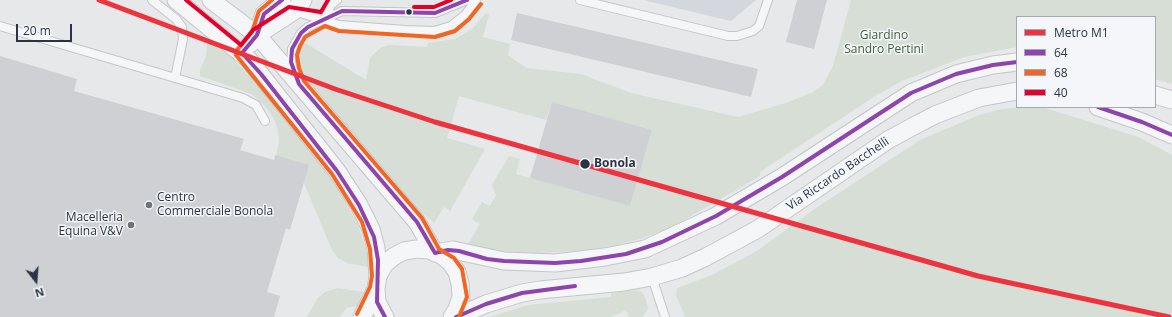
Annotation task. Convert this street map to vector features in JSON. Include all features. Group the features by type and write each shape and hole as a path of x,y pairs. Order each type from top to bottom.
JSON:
{"street":[{"path":"176,0 242,53 261,74 349,188 372,233 378,260 377,302 385,317"},
{"path":"211,0 258,35 417,222 435,253"},
{"path":"242,53 258,35 264,14 293,4"},
{"path":"435,253 453,250 504,262 555,263 605,258 645,249 689,230 782,177 911,93 956,74 993,65 1016,62"},
{"name":"Via Riccardo Bacchelli","path":"456,317 486,304 528,292 566,287 603,285 652,277 706,257 758,229 888,140 912,127 979,98 1016,91"},
{"path":"1156,95 1172,100"},
{"path":"1101,108 1142,122 1172,135"},
{"path":"362,317 384,265 393,257 404,251 416,249 429,250 435,253 450,262 457,272 461,297 457,309 452,317"}],"lane":[{"path":"152,0 176,18 182,27 183,39 175,78"},
{"path":"325,19 331,5 337,0"},
{"path":"299,84 291,62 294,43 308,27 342,11 435,13 467,0"},
{"path":"293,4 339,25 434,31 451,26 465,15 476,0"},
{"path":"580,0 728,36 737,36 753,31 759,26 768,0"},
{"path":"0,26 250,101 260,110 265,121"},
{"path":"652,277 665,317"},
{"path":"658,317 661,312 662,305"}],"shaded area":[{"path":"643,0 756,0 731,21"}],"green space":[{"name":"Giardino Sandro Pertini","path":"851,0 1172,0 1172,84 1156,79 1156,16 1016,16 1016,47 964,57 902,81 875,96 760,172 760,176 672,227 640,239 609,247 576,251 536,253 497,251 468,244 480,224 472,219 482,202 490,206 496,195 492,185 509,156 520,159 516,174 630,206 652,130 552,102 546,120 459,96 447,138 485,149 450,211 444,207 434,223 416,207 300,70 296,59 296,51 302,41 366,80 370,58 380,48 389,45 427,47 428,43 455,39 472,29 486,13 489,15 483,37 510,44 508,55 526,68 581,74 631,93 738,117 786,103 813,92 823,85 833,66"},
{"path":"210,40 229,55 256,83 336,185 358,225 367,252 368,267 347,263 338,258 332,250 304,183 276,156 279,142 278,130 274,119 266,107 253,95 200,76 200,70 206,56 207,43"},
{"path":"1045,108 1138,137 1172,155 1172,317 685,317 676,295 677,288 712,275 757,251 813,210 920,140 979,115 1002,109"},
{"path":"338,288 363,292 357,306 346,308 340,317 307,317 317,299 325,292"},
{"path":"635,290 642,292 646,300 648,308 643,317 629,317 626,310 612,317 490,317 528,305 611,297 611,293"}],"building":[{"path":"797,0 827,0 814,49 786,42"},
{"path":"517,13 758,69 751,97 511,40"},
{"name":"Centro Commerciale Bonola","path":"0,56 77,79 74,91 244,139 240,150 274,160 275,155 309,165 290,230 286,228 267,292 280,296 274,317 0,317"},
{"path":"552,102 652,130 630,206 530,178"}],"metro line":[{"name":"M1","path":"99,0 335,89 435,122 978,276 1169,317"}],"transit line":[{"name":"40","path":"186,0 241,45 253,30 289,7 321,12 328,0"},
{"name":"68","path":"272,0 259,11 252,32 237,50 236,55 332,174 362,222 370,249 372,276 370,287 357,314"},
{"name":"64","path":"282,0 264,14 257,35 242,53 261,74 337,171 359,205 374,237 378,260 377,302 385,317"},
{"name":"40","path":"414,7 434,7 451,0"},
{"name":"64","path":"467,0 435,13 342,11 308,27 301,33 292,49 291,62 299,84 417,222 435,253 448,250 459,251 487,259 504,261 555,263 581,261 626,254 662,242 716,216 782,177 911,93 956,74 993,65 1016,62"},
{"name":"68","path":"459,317 467,297 462,269 454,258 439,249 422,218 304,81 299,68 297,55 305,37 325,26 339,31 435,37 455,31 469,19 481,4"},
{"name":"64","path":"1101,108 1142,122 1172,135"},
{"name":"64","path":"456,317 486,304 522,293 575,286"}],"place":[{"name":"Bonola","path":"585,164"},
{"name":"Centro Commerciale Bonola","path":"149,205"},
{"name":"Macelleria Equina V&V","path":"131,225"}]}
